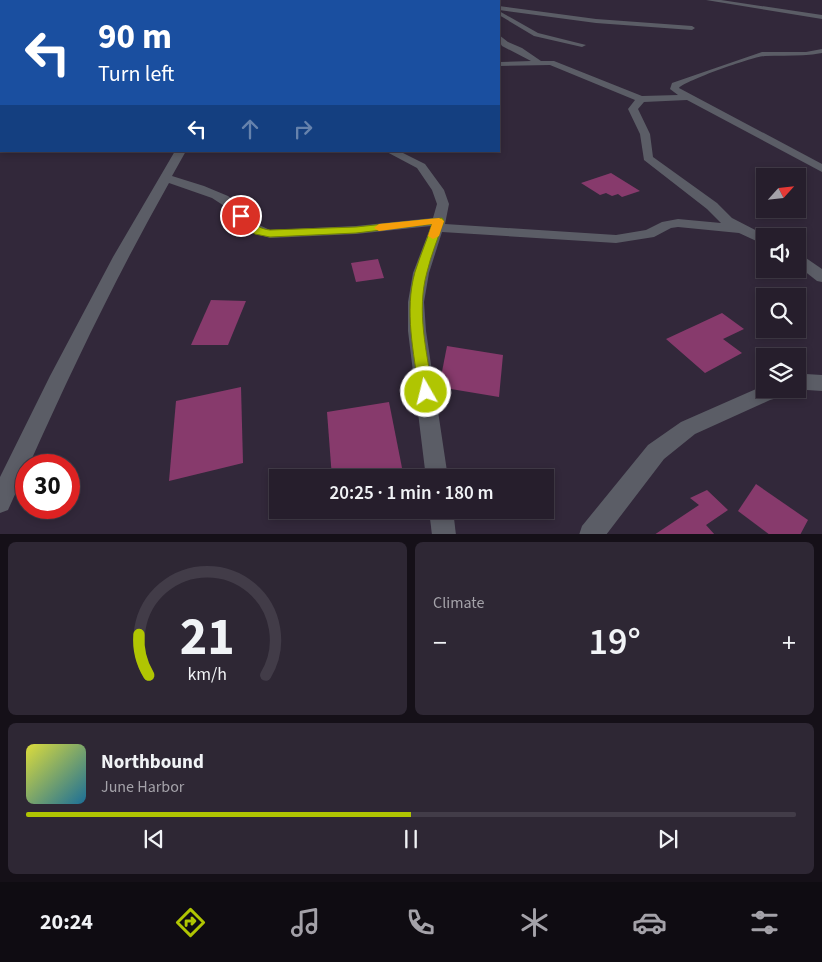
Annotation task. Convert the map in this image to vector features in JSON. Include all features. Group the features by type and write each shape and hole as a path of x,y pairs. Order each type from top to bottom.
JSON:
{"street":[{"path":"709,0 822,17"},
{"path":"500,8 596,21 692,28"},
{"path":"500,14 536,35 582,45"},
{"path":"500,38 505,44 538,62"},
{"path":"822,52 758,55 705,73 675,86 674,89 822,169"},
{"path":"802,54 816,60"},
{"path":"500,64 538,62 561,66 641,99 687,96"},
{"path":"641,99 633,109 645,134 648,158 712,206 727,221 756,236"},
{"path":"0,502 57,381 120,257 180,152"},
{"path":"392,152 421,166 438,190 443,204 438,224 420,273 416,302 417,331 436,469"},
{"path":"166,178 213,194 233,205 250,226 259,232 270,234 438,224 616,239 649,234 667,225 678,223 741,229"},
{"path":"806,265 822,276"},
{"path":"806,384 822,383"},
{"path":"592,534 656,452 688,428 756,397"},
{"path":"442,519 444,534"}],"building":[{"path":"611,173 640,191 622,197 618,194 612,196 606,193 600,195 581,183"},
{"path":"378,259 384,278 356,282 351,263"},
{"path":"211,300 246,301 228,345 191,345"},
{"path":"722,313 744,329 723,339 742,353 705,373 666,339"},
{"path":"447,346 503,355 499,397 439,387"},
{"path":"241,387 243,463 169,481 176,401"},
{"path":"389,402 402,469 331,469 327,412"},
{"path":"756,484 808,520 801,534 769,534 738,511"},
{"path":"707,490 728,510 706,525 714,534 656,534 699,505 690,498"}],"slow traffic":[{"path":"379,228 439,221 433,236"}],"route":[{"path":"241,216 259,232 270,234 356,230 439,221 420,273 416,302 417,331 426,392"}]}
